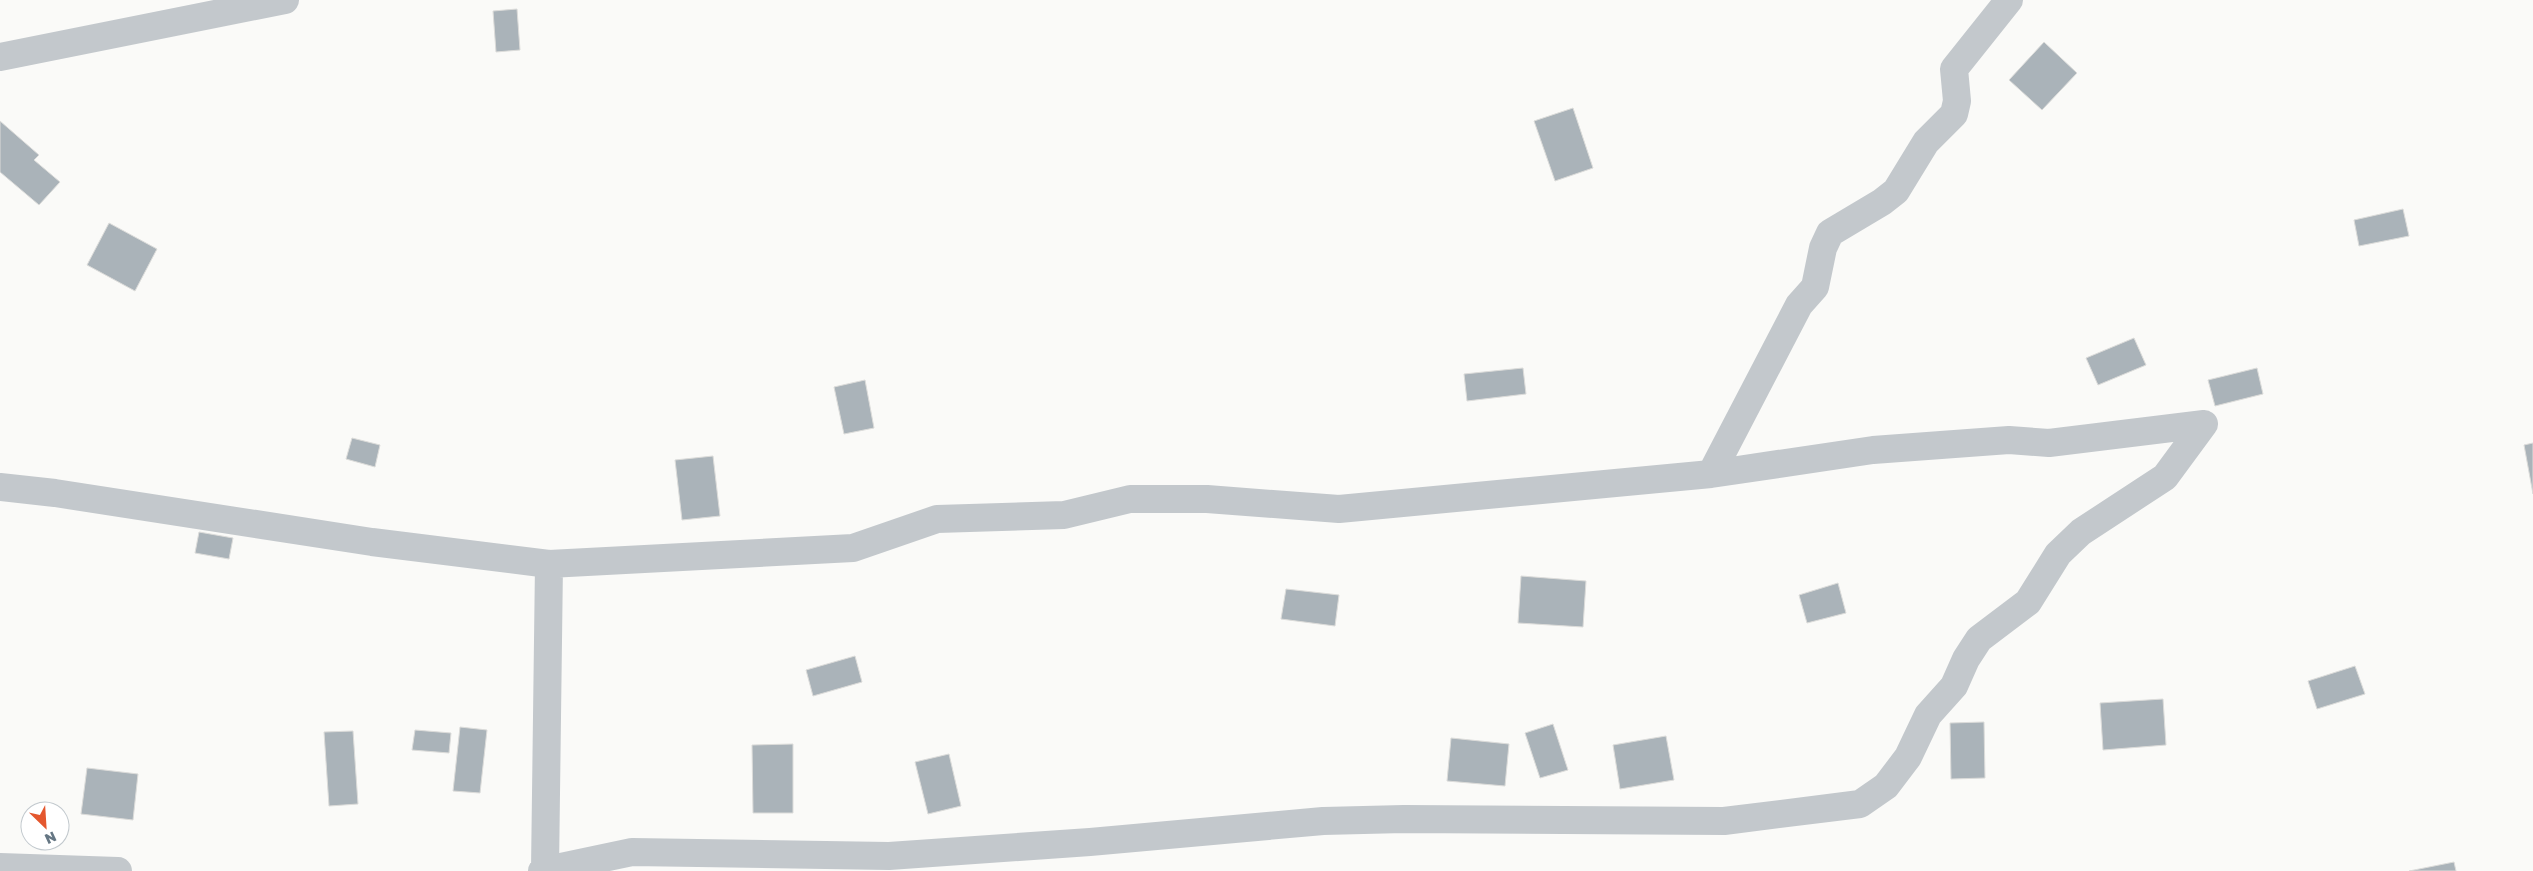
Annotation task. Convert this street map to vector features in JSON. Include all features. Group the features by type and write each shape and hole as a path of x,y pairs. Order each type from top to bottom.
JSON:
{"street":[{"path":"0,57 285,0"},
{"path":"1711,474 1799,306 1815,287 1823,248 1830,234 1896,191 1926,142 1954,114 1957,102 1954,69 2008,0"},
{"path":"0,487 65,494 372,542 550,564 852,548 938,519 1064,516 1130,498 1207,499 1339,509 1711,474 1873,450 2009,440 2049,443 2204,424 2164,477 2081,532 2058,554 2028,602 1980,639 1966,658 1954,686 1928,715 1908,757 1886,786 1860,804 1724,821 1323,820 889,863 632,852 544,871 550,564"},
{"path":"0,867 118,871"}],"building":[{"path":"517,9 520,50 496,52 493,11"},
{"path":"2044,42 2077,73 2042,110 2009,80"},
{"path":"1573,108 1593,168 1555,181 1534,121"},
{"path":"0,121 39,155 34,160 60,182 39,205 0,172"},
{"path":"2403,209 2409,236 2359,246 2354,220"},
{"path":"109,223 157,249 135,291 87,265"},
{"path":"2134,338 2146,365 2098,385 2086,358"},
{"path":"1523,368 1526,394 1467,401 1464,374"},
{"path":"2257,368 2263,394 2215,406 2208,380"},
{"path":"865,380 874,428 844,434 834,387"},
{"path":"352,438 380,445 375,467 346,459"},
{"path":"2533,443 2533,494 2524,445"},
{"path":"713,456 720,516 682,520 675,460"},
{"path":"199,532 233,538 229,559 195,553"},
{"path":"1521,576 1586,581 1583,627 1518,623"},
{"path":"1838,583 1846,613 1807,623 1799,595"},
{"path":"1286,589 1339,595 1335,626 1281,619"},
{"path":"855,656 862,682 813,696 806,670"},
{"path":"2355,666 2365,694 2317,709 2308,681"},
{"path":"2163,699 2166,745 2103,750 2100,703"},
{"path":"1984,722 1985,778 1951,779 1950,723"},
{"path":"1553,724 1568,770 1540,778 1525,733"},
{"path":"460,727 487,730 480,793 453,791"},
{"path":"415,730 451,733 449,753 412,750"},
{"path":"353,731 358,804 329,806 324,732"},
{"path":"1666,736 1674,780 1620,789 1613,745"},
{"path":"1451,738 1509,744 1505,786 1447,781"},
{"path":"793,744 793,813 753,813 752,745"},
{"path":"949,754 961,806 928,814 915,762"},
{"path":"87,768 138,774 133,820 81,814"},
{"path":"2454,862 2456,871 2409,871"}]}
